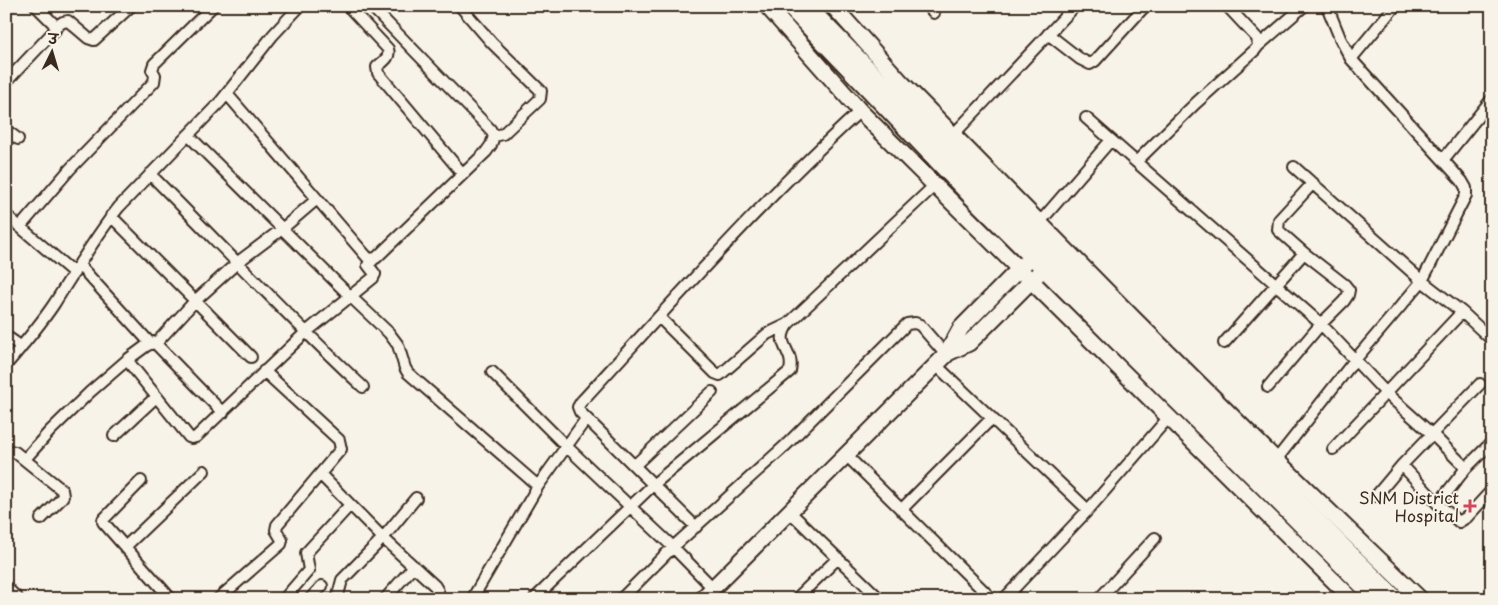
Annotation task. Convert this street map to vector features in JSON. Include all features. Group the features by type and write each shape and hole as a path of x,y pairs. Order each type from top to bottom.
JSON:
{"main road":[{"path":"767,6 860,112 1352,599"},
{"path":"790,6 963,188 1042,245 1169,375 1396,599"},
{"path":"807,6 978,184 1042,245 1376,599"},
{"path":"708,593 943,358 961,328 1042,245 1040,222 901,82 833,6"},
{"path":"943,358 969,343 1054,258"},
{"path":"1054,258 1276,460 1420,599"}],"street":[{"path":"36,6 55,27"},
{"path":"6,82 51,35 55,27 68,21 88,38 94,40 131,6"},
{"path":"20,227 70,169 154,82 155,76 152,70 154,64 213,6"},
{"path":"6,365 53,306 112,216 226,94 269,40 300,6"},
{"path":"348,6 389,51 387,58 377,67 378,73 462,173"},
{"path":"126,360 192,438 196,437 305,333 374,276 374,272 368,265 486,152 491,145 494,136 490,129 371,6"},
{"path":"460,6 492,43 541,91 540,99 502,134 494,136"},
{"path":"953,135 1076,6"},
{"path":"1048,34 1080,59 1090,64 1095,61 1144,6"},
{"path":"1227,6 1257,38 1258,46"},
{"path":"1136,162 1196,103 1304,6"},
{"path":"1276,460 1354,361 1422,281 1466,194 1466,188 1462,181 1351,59 1327,6"},
{"path":"1351,59 1395,6"},
{"path":"226,94 366,256 373,260"},
{"path":"1443,160 1492,99"},
{"path":"696,527 635,465 586,419 578,407 721,250 811,158 860,112"},
{"path":"1086,118 1321,324 1386,394 1433,435 1466,468"},
{"path":"6,130 18,139"},
{"path":"188,135 394,339 408,373 538,486"},
{"path":"1040,222 1111,140"},
{"path":"1294,167 1422,281 1490,335"},
{"path":"150,174 238,262 305,333 363,387"},
{"path":"1268,387 1321,324 1344,302 1348,295 1349,290 1345,285 1280,234 1278,230 1280,220 1312,184"},
{"path":"534,599 629,506 790,371 792,364 782,338 783,331 788,324 935,185"},
{"path":"25,459 50,431 126,360 146,346 153,344 195,301 238,262 282,229 317,199"},
{"path":"6,215 76,269 223,413"},
{"path":"112,216 251,357"},
{"path":"1224,342 1304,253"},
{"path":"1333,448 1462,312"},
{"path":"659,317 715,373 720,374 767,334 788,324"},
{"path":"620,599 786,445 906,324 915,323 920,326 943,358 992,418 1088,510"},
{"path":"6,336 22,347"},
{"path":"218,599 281,544 282,540 276,530 277,525 340,449 339,440 264,371"},
{"path":"492,372 566,446 674,547 708,593"},
{"path":"1376,496 1402,465 1433,435 1480,384"},
{"path":"635,465 712,392"},
{"path":"114,436 156,397"},
{"path":"1004,599 1088,510 1169,417"},
{"path":"901,510 992,418"},
{"path":"472,599 538,486 586,419"},
{"path":"1438,504 1466,468 1492,442"},
{"path":"6,450 16,452 58,485 64,492 60,500 41,519"},
{"path":"846,455 992,599"},
{"path":"1402,465 1438,504 1459,522 1463,521 1492,490"},
{"path":"125,547 204,471"},
{"path":"320,474 383,538 435,586 438,591 437,599"},
{"path":"141,481 103,520 104,524 170,599"},
{"path":"337,599 342,580 383,538 416,498"},
{"path":"284,599 309,570 306,553 350,505"},
{"path":"790,512 838,558 873,597"},
{"path":"1098,599 1154,538"},
{"path":"796,599 838,558"},
{"path":"385,599 414,566"},
{"path":"310,599 322,586"},
{"path":"6,587 18,599"}],"place":[{"name":"SNM District Hospital","path":"1470,506"}]}
